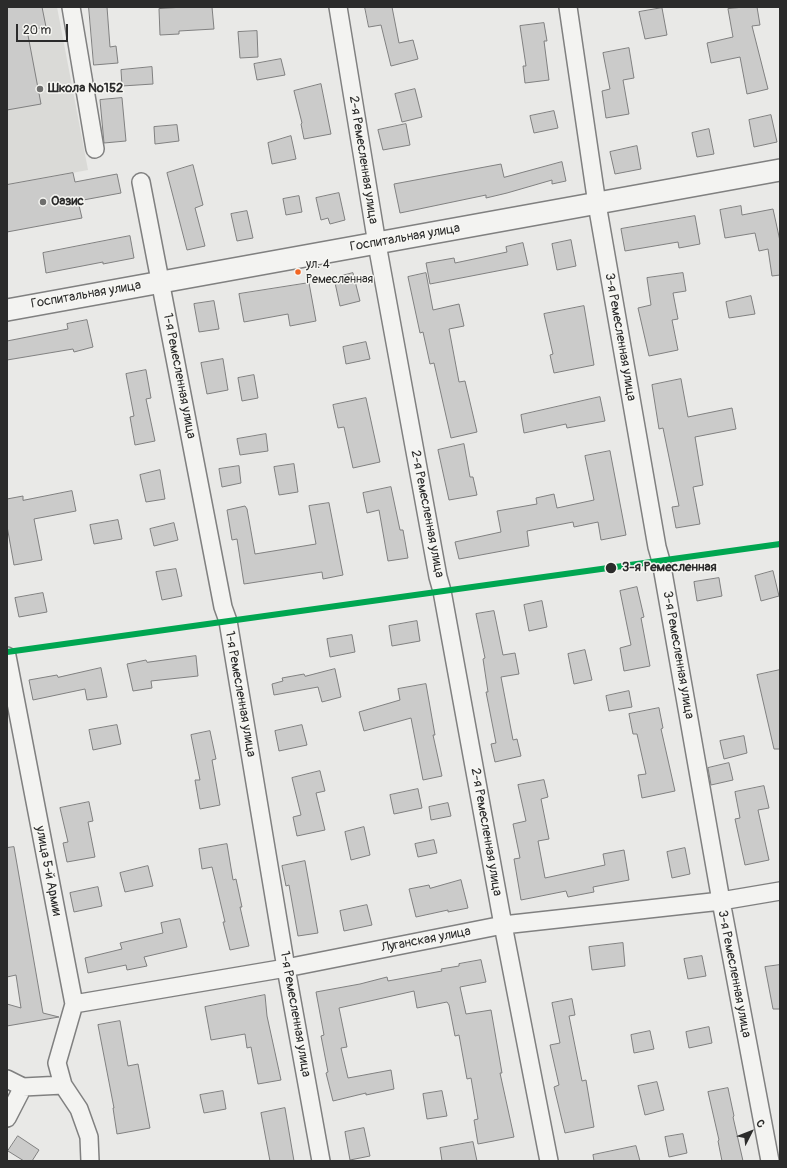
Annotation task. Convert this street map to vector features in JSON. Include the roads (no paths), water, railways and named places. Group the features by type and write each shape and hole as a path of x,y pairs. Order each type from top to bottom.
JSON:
{"main road":[{"name":"Госпитальная улица","path":"7,310 780,170"}],"street":[{"path":"70,7 95,148"},
{"name":"2-я Ремесленная улица","path":"338,7 377,244 502,925 549,1161"},
{"name":"3-я Ремесленная улица","path":"568,7 597,204 721,901 770,1161"},
{"name":"1-я Ремесленная улица","path":"141,182 223,607 228,621 286,968 321,1161"},
{"name":"улица 5-й Армии","path":"7,656 74,1004 57,1063 63,1084 79,1109 89,1137 90,1161"},
{"name":"Луганская улица","path":"74,1004 286,968 502,925 721,901 780,891"},
{"path":"7,1079 23,1087 63,1084"},
{"path":"7,1118 23,1087"}],"place":[{"name":"Школа №152","path":"40,89"},
{"name":"Оазис","path":"43,202"},
{"name":"ул. 4 Ремесленная","path":"298,272"},
{"name":"3-я Ремесленная","path":"611,568"}]}
